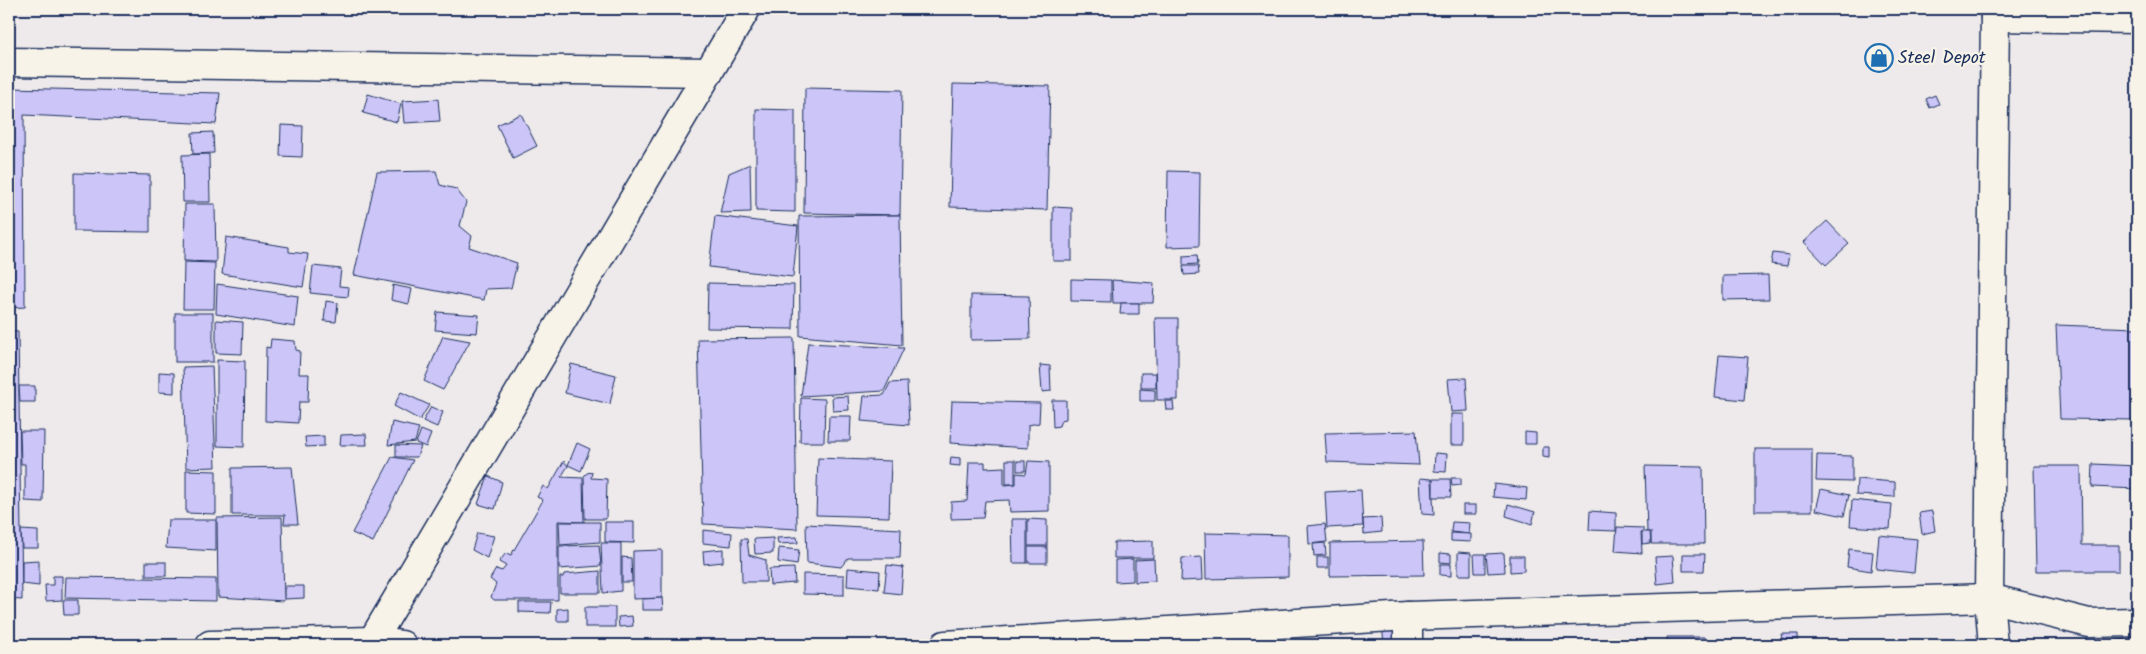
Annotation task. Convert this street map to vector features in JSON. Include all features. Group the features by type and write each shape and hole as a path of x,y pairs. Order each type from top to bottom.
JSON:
{"street":[{"path":"371,643 746,9"},
{"path":"1993,645 1989,598 1995,13 2137,19"},
{"path":"9,62 709,72"},
{"path":"945,645 1408,616 1989,598 2090,623 2137,622"},
{"path":"1408,616 1408,645"},
{"path":"210,645 371,643 402,645"}],"building":[{"path":"938,9 978,9 978,12"},
{"path":"1928,9 1959,9 1959,12 1928,13"},
{"path":"953,84 1050,86 1047,210 950,207"},
{"path":"9,88 220,93 216,124 24,115 25,307 9,308"},
{"path":"805,88 902,90 900,215 804,213"},
{"path":"368,94 401,104 397,122 363,113"},
{"path":"1935,95 1939,104 1930,108 1926,99"},
{"path":"438,99 440,121 404,123 402,101"},
{"path":"756,109 795,110 795,212 756,211"},
{"path":"521,114 537,146 513,158 497,125"},
{"path":"281,125 303,126 302,157 280,156"},
{"path":"213,132 214,153 193,154 192,133"},
{"path":"209,154 210,202 183,202 182,155"},
{"path":"750,164 751,212 720,213 729,173"},
{"path":"436,171 440,185 456,189 466,202 460,226 472,236 469,247 517,263 511,288 486,289 484,300 354,275 377,172"},
{"path":"1168,171 1200,172 1199,246 1167,247"},
{"path":"74,173 150,175 150,232 74,231"},
{"path":"185,204 215,204 216,262 184,261"},
{"path":"1053,207 1072,208 1072,261 1053,261"},
{"path":"900,215 902,345 800,336 799,216"},
{"path":"715,216 798,226 793,277 709,267"},
{"path":"1827,221 1849,244 1826,265 1804,242"},
{"path":"226,237 289,247 289,252 308,254 303,287 222,274"},
{"path":"1773,253 1789,255 1787,266 1771,264"},
{"path":"1197,255 1198,264 1183,265 1183,256"},
{"path":"184,262 215,263 214,309 183,309"},
{"path":"313,266 341,269 339,286 349,287 348,297 310,293"},
{"path":"1183,266 1198,266 1199,274 1184,275"},
{"path":"1768,275 1769,299 1723,300 1723,276"},
{"path":"1071,279 1111,280 1111,302 1071,301"},
{"path":"1112,280 1154,283 1153,303 1113,303"},
{"path":"708,283 794,285 793,329 707,328"},
{"path":"217,284 298,296 295,327 216,314"},
{"path":"393,285 412,289 409,304 391,300"},
{"path":"971,295 1029,296 1030,339 971,340"},
{"path":"326,301 338,303 336,322 324,321"},
{"path":"1121,303 1139,303 1139,314 1120,314"},
{"path":"437,312 479,315 477,333 435,330"},
{"path":"175,313 213,313 213,362 175,362"},
{"path":"1155,318 1178,318 1178,400 1157,400"},
{"path":"216,320 243,322 242,354 216,353"},
{"path":"2056,325 2136,328 2137,420 2060,419"},
{"path":"9,331 18,332 22,600 9,599"},
{"path":"443,336 470,341 443,390 424,381"},
{"path":"794,338 797,529 703,524 698,339"},
{"path":"271,339 295,341 296,350 300,351 299,374 309,374 308,402 299,402 298,423 265,421 266,347 270,348"},
{"path":"808,343 904,348 884,391 801,396"},
{"path":"1719,355 1748,357 1744,400 1715,397"},
{"path":"217,360 245,361 244,447 217,446"},
{"path":"571,364 616,375 610,404 565,393"},
{"path":"1040,365 1050,366 1051,391 1042,392"},
{"path":"212,366 216,467 186,468 183,367"},
{"path":"159,372 174,373 174,393 159,392"},
{"path":"1141,373 1156,373 1156,388 1141,388"},
{"path":"1466,378 1468,411 1451,412 1448,379"},
{"path":"907,382 909,425 861,421 864,396 884,395 890,383"},
{"path":"19,386 35,386 35,402 20,402"},
{"path":"1140,389 1155,390 1155,401 1140,401"},
{"path":"401,392 429,405 420,420 394,406"},
{"path":"848,396 849,410 833,411 832,397"},
{"path":"801,398 825,399 824,442 800,442"},
{"path":"1052,400 1066,400 1066,419 1061,420 1059,426 1053,427"},
{"path":"952,401 1040,403 1039,423 1028,425 1028,448 950,443"},
{"path":"1165,401 1173,401 1174,410 1166,410"},
{"path":"431,407 443,412 437,427 423,421"},
{"path":"1451,414 1464,414 1464,445 1451,445"},
{"path":"829,416 851,416 850,441 828,441"},
{"path":"392,422 419,428 415,442 388,445"},
{"path":"421,430 431,434 426,447 416,443"},
{"path":"20,431 44,431 43,502 25,501 25,464 21,464"},
{"path":"1416,431 1419,465 1327,462 1325,433"},
{"path":"1525,432 1536,433 1536,444 1525,444"},
{"path":"366,434 367,445 340,445 341,435"},
{"path":"324,436 324,446 306,447 305,437"},
{"path":"577,443 590,449 581,471 568,465"},
{"path":"396,445 421,446 417,457 396,457"},
{"path":"1543,447 1549,447 1549,458 1543,457"},
{"path":"1755,449 1812,449 1812,511 1755,511"},
{"path":"1435,453 1447,454 1446,472 1434,471"},
{"path":"1817,455 1852,456 1852,482 1816,481"},
{"path":"392,457 413,460 373,542 352,533"},
{"path":"951,457 960,458 960,466 950,465"},
{"path":"818,458 891,461 889,517 816,515"},
{"path":"1006,460 1015,460 1015,484 1006,484"},
{"path":"564,461 568,466 561,477 583,478 584,522 558,521 558,600 494,600 491,597 496,584 490,579 496,569 502,571 506,566 499,562 506,553 511,555 543,500 537,497 543,486 548,489"},
{"path":"1017,461 1025,461 1025,471 1017,471"},
{"path":"1028,461 1049,462 1049,511 1010,512 1009,500 985,501 983,518 951,519 951,502 967,501 969,462 985,462 985,468 1004,467 1004,485 1016,484 1016,473 1026,474"},
{"path":"2093,464 2137,466 2137,489 2092,487"},
{"path":"1645,466 1703,467 1704,544 1651,544 1651,532 1647,532"},
{"path":"2034,466 2081,466 2082,545 2119,545 2119,571 2036,571"},
{"path":"292,467 298,524 284,524 285,515 232,515 232,468"},
{"path":"186,470 216,471 216,514 186,513"},
{"path":"592,472 591,478 607,479 606,519 585,519 584,476"},
{"path":"488,476 502,482 495,509 478,504"},
{"path":"1420,478 1432,479 1434,515 1422,514"},
{"path":"1451,478 1461,478 1461,485 1452,486"},
{"path":"1433,479 1450,479 1451,497 1433,497"},
{"path":"1857,479 1895,482 1895,497 1856,495"},
{"path":"1494,484 1527,488 1526,500 1493,497"},
{"path":"1821,489 1849,495 1844,516 1816,510"},
{"path":"1361,490 1363,526 1327,528 1325,492"},
{"path":"1852,500 1892,504 1890,529 1850,526"},
{"path":"1508,504 1535,512 1532,524 1506,516"},
{"path":"1463,505 1476,505 1476,514 1463,514"},
{"path":"1590,511 1616,513 1616,531 1589,530"},
{"path":"1932,511 1935,531 1922,534 1919,513"},
{"path":"282,517 284,601 218,597 217,518"},
{"path":"1381,518 1382,532 1364,534 1363,519"},
{"path":"1012,519 1027,519 1027,563 1013,563"},
{"path":"1028,519 1047,520 1047,546 1028,546"},
{"path":"168,520 216,520 216,551 166,548"},
{"path":"559,522 600,522 600,542 560,545"},
{"path":"605,522 634,522 634,543 605,542"},
{"path":"1452,522 1470,523 1469,534 1451,532"},
{"path":"806,524 901,529 900,558 848,558 841,567 807,563"},
{"path":"1325,524 1327,542 1309,544 1308,526"},
{"path":"1617,527 1643,528 1641,532 1642,553 1615,551"},
{"path":"21,530 38,531 38,548 22,548"},
{"path":"703,530 732,533 731,546 703,543"},
{"path":"1642,532 1650,532 1651,543 1642,544"},
{"path":"477,533 494,536 487,558 472,550"},
{"path":"1205,533 1288,535 1288,577 1206,579"},
{"path":"1451,533 1471,534 1471,542 1451,541"},
{"path":"1879,535 1917,539 1914,573 1876,569"},
{"path":"797,537 798,543 778,544 777,538"},
{"path":"773,538 773,553 755,554 754,539"},
{"path":"741,539 747,539 749,555 766,560 766,582 742,582"},
{"path":"1153,541 1153,558 1114,558 1114,542"},
{"path":"1423,541 1424,575 1330,576 1330,543"},
{"path":"601,543 621,543 621,591 603,593"},
{"path":"1325,543 1326,555 1314,556 1313,544"},
{"path":"599,545 601,566 559,569 559,546"},
{"path":"1028,547 1047,547 1047,563 1028,563"},
{"path":"779,548 799,550 797,565 778,562"},
{"path":"723,549 723,562 704,564 703,551"},
{"path":"1849,549 1873,552 1871,571 1847,567"},
{"path":"662,550 662,598 633,599 633,551"},
{"path":"1458,552 1471,553 1471,575 1458,575"},
{"path":"1440,553 1451,554 1451,563 1440,562"},
{"path":"1504,553 1505,572 1488,573 1486,554"},
{"path":"1474,554 1485,554 1485,573 1475,573"},
{"path":"1683,554 1705,554 1704,571 1683,571"},
{"path":"1510,556 1524,556 1524,571 1510,572"},
{"path":"1673,556 1675,582 1657,584 1655,557"},
{"path":"622,557 631,558 632,582 622,582"},
{"path":"1202,557 1203,580 1181,581 1182,558"},
{"path":"1317,557 1328,557 1328,568 1317,568"},
{"path":"1133,559 1133,581 1115,582 1115,560"},
{"path":"1154,559 1155,581 1135,582 1135,560"},
{"path":"39,560 39,586 22,584 22,561"},
{"path":"146,562 166,562 166,576 146,576"},
{"path":"1440,564 1451,564 1451,576 1440,575"},
{"path":"887,565 903,567 901,594 884,592"},
{"path":"794,568 795,583 770,585 769,569"},
{"path":"848,568 880,571 879,589 847,586"},
{"path":"600,571 600,593 560,593 560,577 563,577 564,574"},
{"path":"803,574 844,575 844,595 803,594"},
{"path":"53,576 62,576 62,600 46,601 45,585 53,585"},
{"path":"66,577 216,579 216,601 65,598"},
{"path":"285,586 304,586 304,598 285,599"},
{"path":"662,598 663,610 642,610 642,599"},
{"path":"63,600 78,600 78,615 64,615"},
{"path":"519,602 551,602 550,613 519,612"},
{"path":"585,607 615,607 615,627 585,627"},
{"path":"568,608 568,621 557,621 557,609"},
{"path":"632,616 633,626 619,627 618,617"},
{"path":"1382,624 1396,624 1398,645 1384,645"},
{"path":"1781,634 1798,634 1798,640 1782,639"},
{"path":"1667,637 1705,637 1705,645 1668,645"},
{"path":"2131,638 2132,645 2099,645 2099,643"},
{"path":"2080,641 2080,645 2037,645 2036,642"},
{"path":"1578,642 1617,643 1617,645 1577,645"}],"place":[{"name":"Steel Depot","path":"1879,58"}]}
